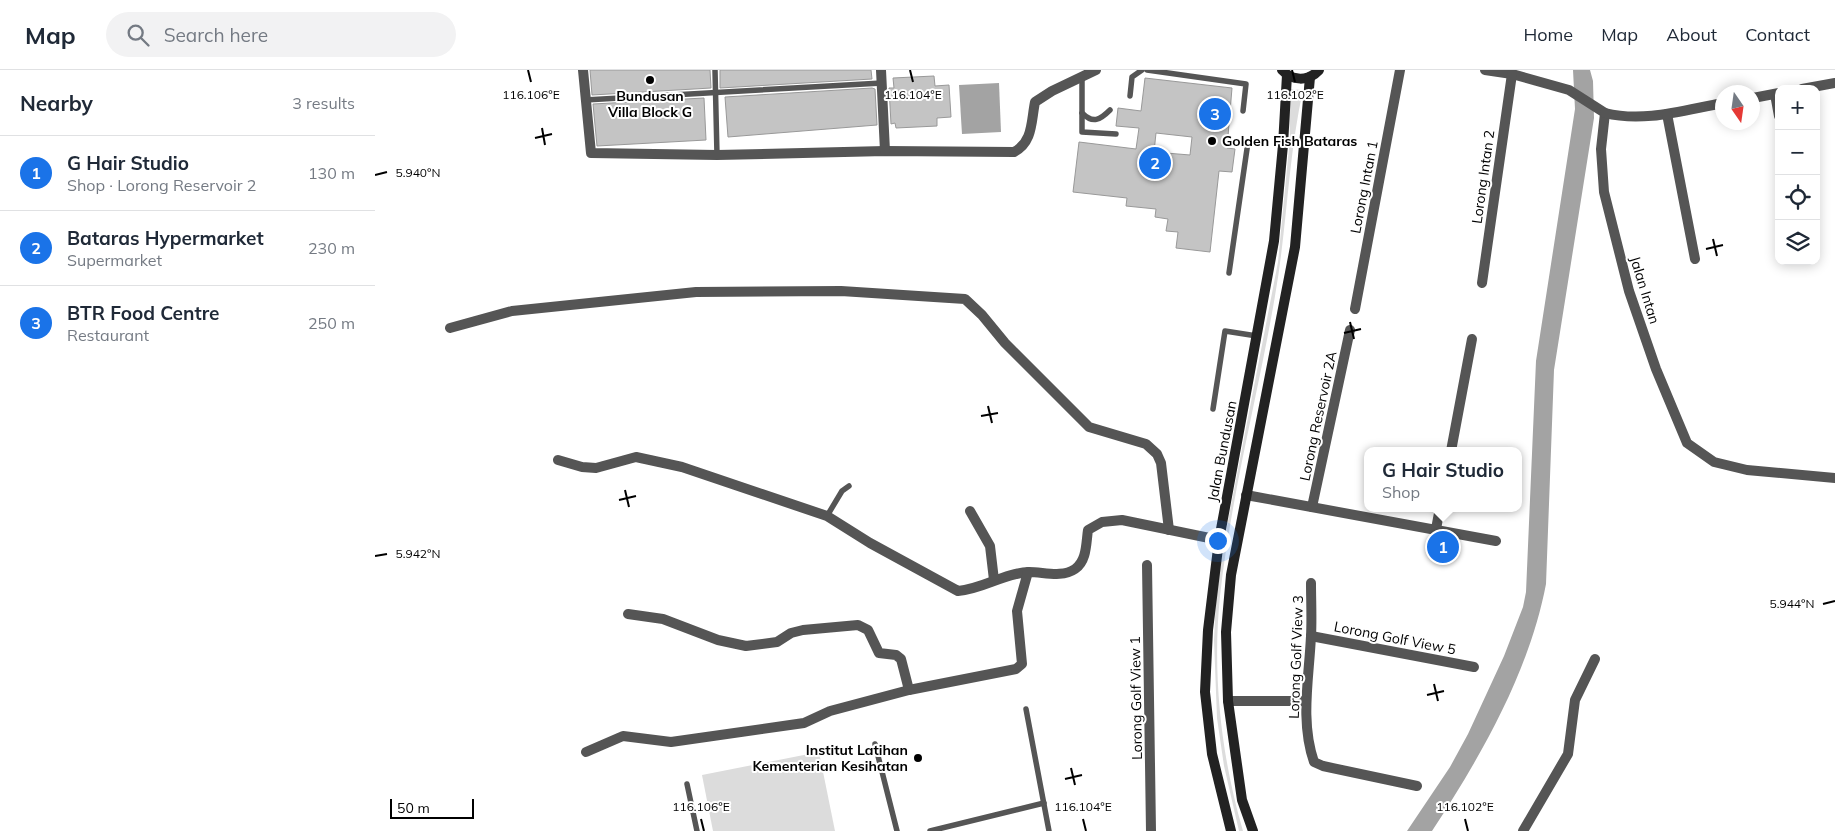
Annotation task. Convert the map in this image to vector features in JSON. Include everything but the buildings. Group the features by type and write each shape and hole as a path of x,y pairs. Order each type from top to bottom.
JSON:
{"main road":[{"path":"1284,73 1294,78 1310,77 1319,70"},
{"name":"Jalan Bundusan","path":"1231,831 1212,754 1205,692 1207,630 1219,540 1275,241 1283,145 1284,73"},
{"path":"1253,831 1243,800 1227,701 1226,632 1231,575 1295,247 1310,77"}],"street":[{"path":"583,70 591,153 717,155 885,151 1013,152 1023,147 1029,139 1035,102 1052,91 1095,70"},
{"path":"881,70 885,151"},
{"name":"Lorong Intan 1","path":"1355,309 1400,70"},
{"path":"1485,70 1512,74 1569,90 1601,110 1622,117 1639,118 1715,105"},
{"name":"Lorong Intan 2","path":"1482,283 1512,74"},
{"path":"1820,86 1835,83"},
{"path":"1760,97 1775,93"},
{"name":"Jalan Intan","path":"1601,110 1601,149 1605,192 1629,291 1656,369 1687,443 1714,462 1747,470 1835,478"},
{"path":"1667,114 1695,258"},
{"path":"450,328 512,310 696,292 833,291 965,299 982,315 1005,343 1089,428 1146,444 1157,454 1161,463 1169,530"},
{"name":"Lorong Reservoir 2A","path":"1313,507 1350,330"},
{"path":"1452,447 1472,340"},
{"path":"559,460 582,467 596,468 636,457 682,468 827,516 870,544 958,591 974,589 994,580 1028,572 1063,574 1076,569 1084,558 1088,530 1102,522 1122,520 1219,540"},
{"path":"1246,495 1496,540"},
{"path":"970,511 990,546 994,580"},
{"path":"1437,529 1439,512"},
{"name":"Lorong Golf View 1","path":"1147,565 1151,831"},
{"path":"585,752 623,736 671,742 804,723 830,711 909,690 1001,673 1022,664 1017,611 1028,572"},
{"name":"Lorong Golf View 3","path":"1311,583 1311,636 1306,701 1309,746 1314,762 1417,786"},
{"path":"628,614 663,619 718,640 746,646 777,642 791,633 803,630 858,625 868,630 879,652 896,655 901,659 909,690"},
{"name":"Lorong Golf View 5","path":"1311,636 1474,667"},
{"path":"1523,831 1568,754 1575,700 1595,659"},
{"path":"1227,701 1306,701"}],"lane":[{"path":"715,70 717,155"},
{"path":"1130,96 1131,77 1142,70"},
{"path":"1147,70 1246,84 1243,110"},
{"path":"1082,77 1082,132 1116,134"},
{"path":"585,100 882,83"},
{"path":"1082,113 1088,119 1094,121 1110,110"},
{"path":"1229,273 1248,142"},
{"path":"1213,409 1225,331 1257,336"},
{"path":"827,516 842,491 849,486"},
{"path":"1026,709 1049,831"},
{"path":"875,744 897,831"},
{"path":"687,784 697,831"},
{"path":"930,831 1044,803"}],"shaded area":[{"path":"1573,70 1590,70 1593,81 1594,118 1554,370 1546,584 1528,650 1501,713 1485,743 1432,831 1407,831 1450,767 1468,734 1504,656 1523,607 1526,592 1536,361 1575,109"},
{"path":"999,83 1001,132 962,134 959,85"},
{"path":"1288,89 1303,90 1294,141 1275,296 1231,521 1220,596 1218,625 1217,655 1220,715 1229,774 1243,831 1239,831 1224,766 1217,718 1214,640 1216,597 1223,547 1278,262 1290,137"},
{"path":"819,752 835,831 713,831 702,775"}],"place":[{"name":"Bundusan Villa Block G","path":"650,80"},
{"name":"BTR Food Centre","path":"1215,114"},
{"name":"Golden Fish Bataras","path":"1212,141"},
{"name":"Bataras Hypermarket","path":"1155,163"},
{"name":"G Hair Studio","path":"1443,547"},
{"name":"Institut Latihan Kementerian Kesihatan","path":"918,758"}]}
